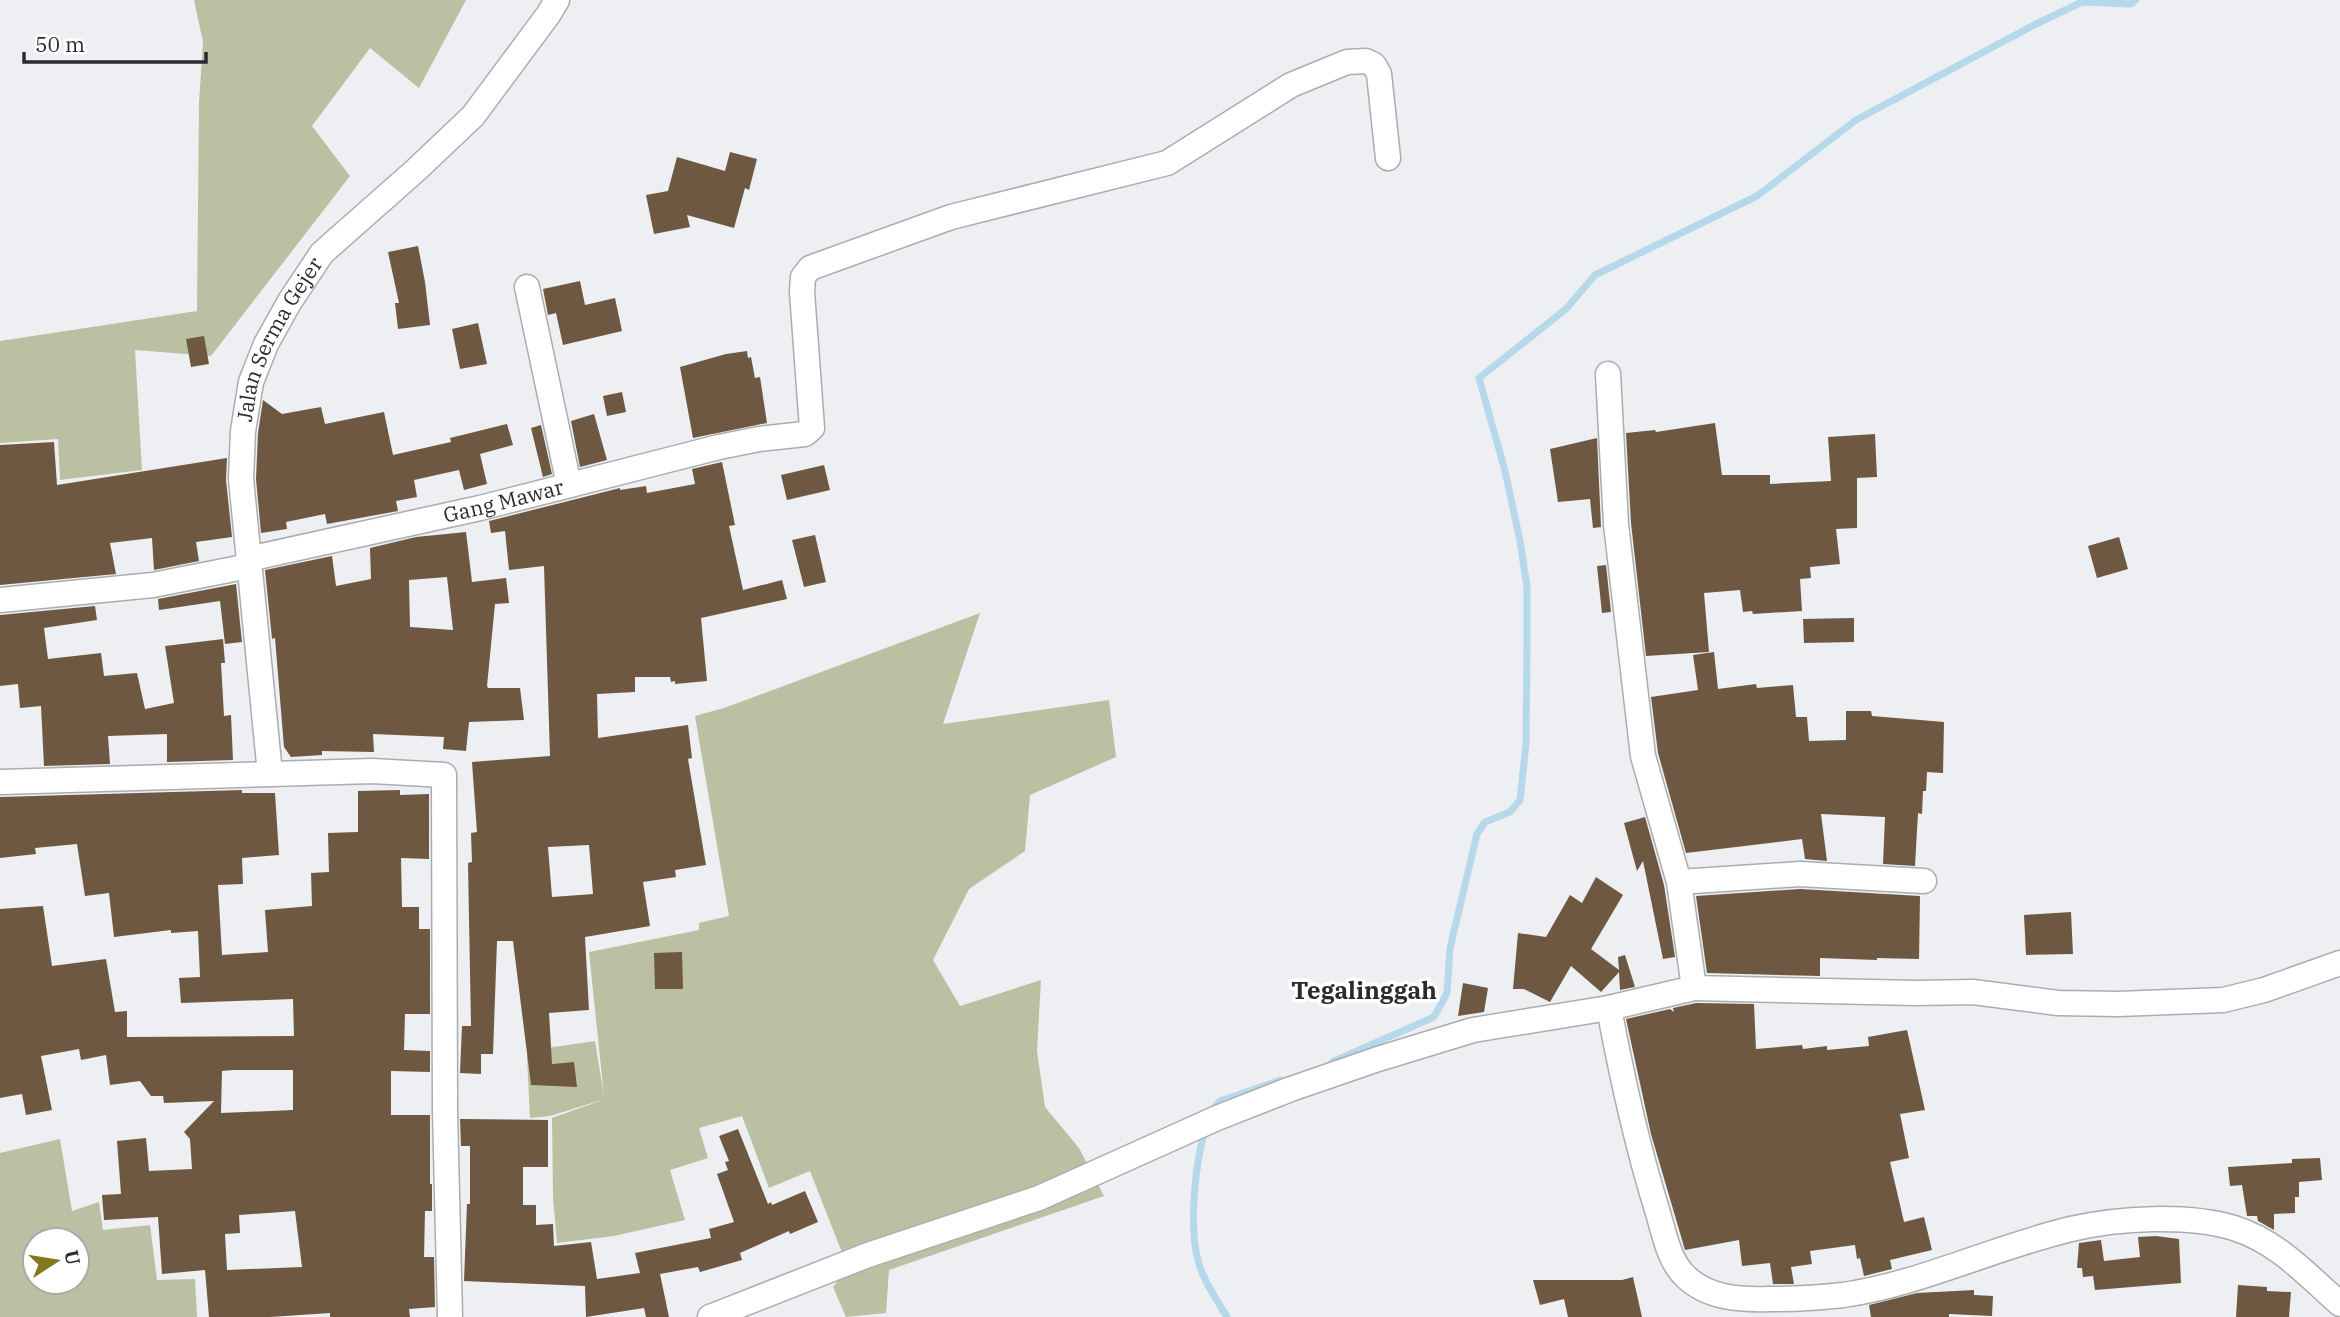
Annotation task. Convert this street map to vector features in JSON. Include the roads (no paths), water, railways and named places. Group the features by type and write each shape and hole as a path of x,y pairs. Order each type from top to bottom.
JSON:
{"street":[{"name":"Jalan Serma Gejer","path":"270,774 241,479 243,431 251,382 266,344 290,300 322,253 473,116 557,0"},
{"name":"Gang Mawar","path":"0,600 153,585 759,439 805,434 812,428 803,292 803,277 810,268 951,217 1167,163 1291,85 1348,62 1366,61 1374,65 1379,74 1388,158"},
{"path":"527,287 569,485"},
{"path":"1608,374 1616,524 1643,756 1679,882 1694,988"},
{"path":"0,782 372,771 444,775 445,1111 450,1317"},
{"path":"1679,882 1800,873 1924,881"},
{"path":"710,1317 868,1255 1039,1198 1217,1118 1304,1084 1473,1030 1609,1008 1694,988 1973,992 2058,1003 2141,1004 2224,1000 2264,990 2340,963"},
{"path":"1609,1008 1625,1096 1669,1249 1684,1276 1706,1291 1740,1300 1795,1299 1844,1294 1944,1269 2012,1245 2073,1229 2176,1219 2232,1228 2267,1242 2304,1270 2340,1304"}],"waterway":[{"path":"1332,1062 1434,1017 1447,993 1450,948 1477,834 1485,822 1510,812 1520,800 1526,744 1527,587 1505,471 1479,378 1566,309 1595,275 1757,196 1856,120 2082,2 2131,4 2136,0"},
{"path":"1210,1112 1220,1101 1281,1080"},
{"path":"1205,1129 1194,1197 1194,1233 1204,1278 1227,1317"}],"district":[{"name":"Tegalinggah","path":"1364,991"}]}
